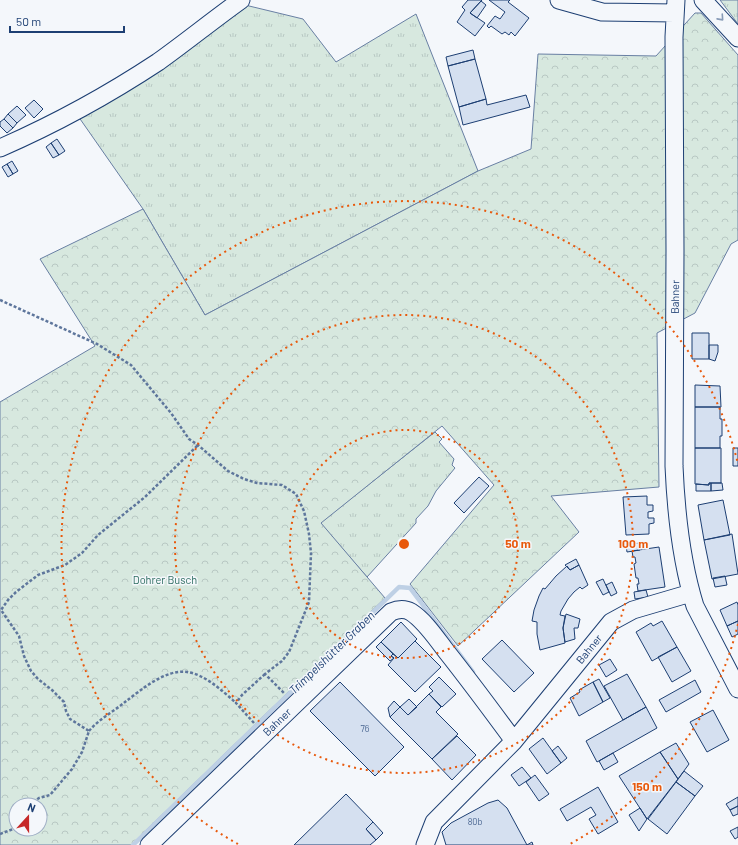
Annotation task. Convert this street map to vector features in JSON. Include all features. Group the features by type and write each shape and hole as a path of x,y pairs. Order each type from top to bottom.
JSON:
{"street":[{"path":"0,148 39,131 99,98 158,61 241,0"},
{"path":"559,0 602,12 675,6"},
{"path":"703,0 738,38"},
{"name":"Bahner","path":"675,6 674,466 676,500 683,552 695,606 738,689"},
{"name":"Bahner","path":"425,845 434,822 514,741 611,622 633,610 691,593"},
{"name":"Bahner","path":"150,845 391,612 400,609 411,612 422,621 514,741"}],"path":[{"path":"0,300 97,344 131,365 171,413 189,439 228,471 256,483 282,485 296,494 304,511 309,534 311,553 309,602 289,652 282,661 265,674 242,695 236,703"},
{"path":"89,731 70,719 64,702 31,671 24,656 19,636 0,610 16,592 38,575 65,565 82,553 98,535 145,497 198,445"},
{"path":"43,797 50,795 72,769 82,752 89,731 96,723 111,714 146,686 168,675 178,672 193,673 212,683 236,703 265,734"},
{"path":"265,674 295,704"}],"green space":[{"path":"720,0 738,0 738,24"},
{"path":"245,5 303,19 336,62 416,14 478,171 205,315 143,209 78,116"},
{"name":"Dohrer Busch","path":"695,13 701,13 738,55 738,240 731,244 695,313 657,333 659,487 551,496 579,532 458,646 410,584 494,485 442,426 321,523 385,598 131,845 0,845 0,402 95,346 40,259 143,209 205,315 478,171 531,149 538,54 656,56"},
{"path":"435,432 442,439 439,442 454,459 452,465 455,468 436,491 428,506 416,519 416,523 367,577 320,523"}],"building":[{"path":"468,0 482,0 470,13 485,23 475,36 457,22 465,10 462,7"},
{"path":"489,0 510,0 508,2 529,18 515,36 511,32 509,35 505,32 502,34 491,26 489,28 487,26 495,16 500,19 505,12"},
{"path":"481,1 486,5 477,18 470,13"},
{"path":"473,50 475,59 448,66 446,57"},
{"path":"475,59 486,99 459,107 448,66"},
{"path":"526,95 530,107 463,125 459,107 486,99 487,105"},
{"path":"34,100 43,109 34,118 25,108"},
{"path":"17,106 26,115 17,123 8,114"},
{"path":"8,114 17,123 13,128 4,119"},
{"path":"4,119 13,128 7,133 0,126 0,122"},
{"path":"57,139 65,151 59,155 51,143"},
{"path":"51,143 59,155 53,158 46,147"},
{"path":"12,161 18,171 13,174 7,164"},
{"path":"7,164 13,174 8,177 2,167"},
{"path":"692,333 709,333 709,359 692,359"},
{"path":"709,345 718,345 718,352 715,361 709,359"},
{"path":"695,385 720,386 721,407 695,407"},
{"path":"695,407 720,407 722,436 720,436 720,448 695,448"},
{"path":"695,448 721,448 721,483 709,483 709,485 695,484"},
{"path":"733,448 738,448 738,466 733,466"},
{"path":"479,477 489,486 464,513 454,503"},
{"path":"709,483 711,483 711,491 696,491 696,484 709,485"},
{"path":"711,483 722,483 723,490 711,491"},
{"path":"647,496 647,505 653,505 653,511 648,512 648,518 654,518 654,523 649,524 649,534 626,535 623,497"},
{"path":"723,500 730,535 704,540 698,505"},
{"path":"732,534 738,574 712,579 704,540"},
{"path":"639,543 640,550 627,552 626,545"},
{"path":"659,547 665,587 638,591 637,584 639,584 638,578 636,578 634,564 636,563 632,551"},
{"path":"576,559 579,565 570,570 565,565"},
{"path":"579,565 588,585 582,589 580,587 574,592 561,611 560,615 565,616 563,628 565,643 540,650 537,634 537,622 532,621 539,596 543,588 545,589 567,566 570,570"},
{"path":"725,576 727,585 715,587 713,578"},
{"path":"603,579 609,592 603,595 596,582"},
{"path":"612,582 617,593 611,596 606,585"},
{"path":"646,590 648,597 635,599 634,592"},
{"path":"737,602 738,621 727,626 720,610"},
{"path":"566,614 580,619 578,628 574,628 575,639 565,642 563,628"},
{"path":"662,621 677,647 652,661 636,632 651,623 653,626"},
{"path":"738,621 738,634 732,637 727,626"},
{"path":"401,622 417,639 398,658 381,642"},
{"path":"502,640 534,673 514,692 482,659"},
{"path":"415,641 441,667 415,692 388,665 394,658 391,656 393,654 398,658"},
{"path":"381,642 393,654 391,656 394,658 390,661 376,647"},
{"path":"677,647 691,671 672,682 658,657"},
{"path":"610,659 617,670 606,677 599,665"},
{"path":"627,674 646,707 623,720 604,686"},
{"path":"439,677 456,694 442,707 429,694 433,691 429,687"},
{"path":"599,679 610,698 603,702 593,682"},
{"path":"695,680 701,692 666,712 659,700"},
{"path":"340,682 404,747 375,776 310,711"},
{"path":"593,682 603,702 579,716 570,698 580,692 579,690"},
{"path":"429,694 441,707 436,712 458,734 432,759 390,717 400,707 408,715"},
{"path":"409,699 417,707 408,715 400,707"},
{"path":"394,701 400,707 390,717 388,708"},
{"path":"646,707 657,728 597,762 586,741"},
{"path":"713,710 729,740 707,752 690,722"},
{"path":"457,736 476,755 452,780 432,759"},
{"path":"543,738 561,763 547,774 529,749"},
{"path":"676,743 689,764 678,779 660,752"},
{"path":"558,746 567,758 561,763 552,751"},
{"path":"660,752 678,779 647,819 619,776"},
{"path":"613,753 618,762 604,770 599,761"},
{"path":"522,767 531,778 519,786 511,775"},
{"path":"684,771 703,786 695,796 676,782"},
{"path":"535,775 549,794 539,801 526,782"},
{"path":"676,782 695,796 667,834 648,819"},
{"path":"598,787 618,822 598,834 589,819 596,815 591,807 567,821 560,809"},
{"path":"346,794 373,822 366,829 376,840 370,845 294,845"},
{"path":"738,797 738,806 730,810 726,804"},
{"path":"498,800 507,808 527,845 446,845 442,832 451,823 488,803"},
{"path":"738,806 738,814 733,816 730,810"},
{"path":"640,808 647,819 639,831 629,815"},
{"path":"373,822 383,833 376,840 366,829"},
{"path":"738,827 738,837 735,839 730,831"}],"waterway":[{"name":"Trimpelshütter Graben","path":"133,845 399,587 410,588 473,672"}]}
